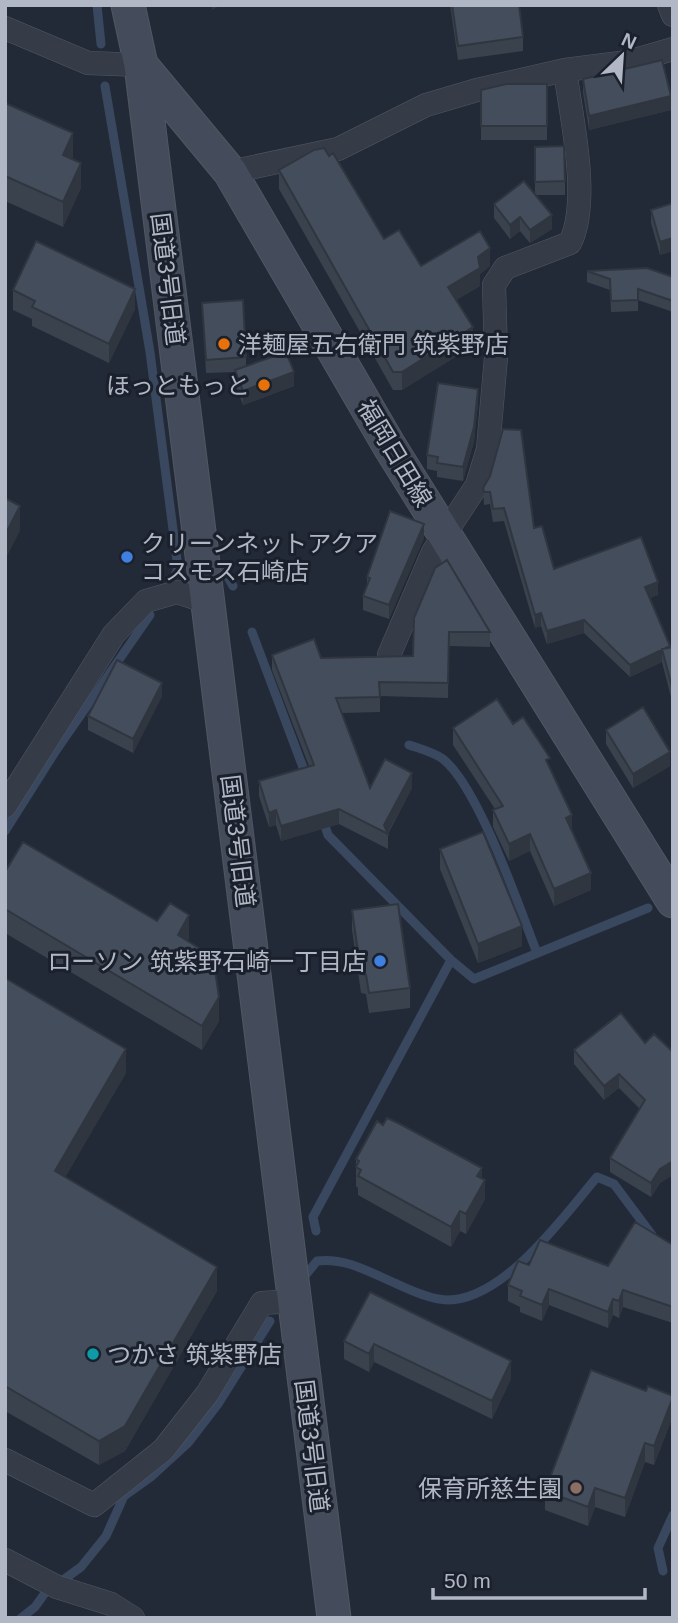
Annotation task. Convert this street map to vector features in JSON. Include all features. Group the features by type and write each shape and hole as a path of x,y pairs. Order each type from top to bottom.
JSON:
{"street":[{"name":"福岡日田線","path":"128,5 141,65 230,172 446,536 673,901"},
{"path":"668,5 673,15"},
{"path":"5,28 88,63 141,65"},
{"path":"230,172 338,149 426,105 565,70 628,62 673,49"},
{"name":"国道3号旧道","path":"141,65 334,1618"},
{"path":"389,655 433,552 477,485 488,449 496,357 494,285 505,268 570,243 576,231 579,174 565,70"},
{"path":"5,806 114,634 146,601 177,592 208,601"},
{"path":"5,1460 94,1505 163,1450 207,1395 262,1303 294,1301"},
{"path":"5,1560 57,1587 111,1604 133,1618"}],"building":[{"path":"452,5 519,5 523,37 458,46"},
{"path":"662,60 671,96 589,116 583,79"},
{"path":"506,84 547,84 547,126 481,126 481,90"},
{"path":"5,103 73,133 63,155 81,163 63,202 5,176"},
{"path":"564,146 565,181 535,182 535,147"},
{"path":"324,148 329,156 333,153 384,239 399,230 421,266 480,231 490,248 478,257 480,268 448,287 473,327 402,372 393,372 279,170 314,150"},
{"path":"524,181 552,215 530,230 520,217 510,225 494,204"},
{"path":"673,203 673,238 660,242 651,210"},
{"path":"36,241 135,289 109,344 32,307 35,301 13,290"},
{"path":"647,268 673,277 673,301 638,289 638,300 611,301 610,279 587,271"},
{"name":"洋麺屋五右衛門 筑紫野店","path":"243,300 246,357 206,360 202,303"},
{"path":"286,352 294,372 243,391 235,370"},
{"path":"438,383 478,389 474,427 463,467 437,463 438,457 427,455"},
{"path":"503,429 521,430 534,528 542,526 554,569 641,537 658,582 645,587 670,646 630,665 584,620 547,631 541,613 535,615 504,508 493,509 490,492 484,492 483,488 490,476"},
{"path":"5,498 20,506 5,535"},
{"path":"390,511 424,524 389,605 363,596"},
{"path":"447,560 490,632 449,632 448,683 379,682 380,697 336,698 370,788 385,759 412,773 384,825 388,834 339,809 281,826 276,810 269,813 259,781 314,765 272,655 314,639 321,658 413,656 414,618 435,568"},
{"path":"673,647 673,691 662,649"},
{"path":"117,660 162,683 133,739 88,716"},
{"path":"497,699 513,724 523,717 550,758 546,760 572,815 566,818 591,873 554,889 530,834 509,844 493,810 503,806 453,728"},
{"path":"643,707 670,752 633,774 606,730"},
{"path":"483,832 522,926 478,944 440,849"},
{"path":"23,842 157,921 170,903 189,915 178,935 213,957 219,997 202,1026 5,909 5,872"},
{"name":"ローソン 筑紫野石崎一丁目店","path":"398,904 410,988 369,993 366,975 361,973 352,910"},
{"path":"5,978 126,1049 55,1171 217,1267 125,1426 99,1441 5,1386"},
{"path":"621,1013 645,1043 654,1034 673,1052 673,1161 660,1169 651,1183 610,1158 645,1100 619,1074 604,1086 574,1050"},
{"path":"387,1118 482,1168 477,1176 485,1180 466,1214 460,1211 451,1227 358,1176 361,1170 356,1167 359,1161 356,1159 377,1121 383,1125"},
{"path":"635,1222 673,1245 673,1307 623,1290 619,1301 613,1299 608,1312 549,1289 542,1305 520,1296 522,1291 508,1285 518,1261 529,1265 540,1240 608,1266"},
{"path":"370,1292 511,1361 492,1401 374,1344 369,1354 344,1341"},
{"path":"591,1370 646,1391 648,1386 673,1397 654,1446 645,1443 625,1498 595,1488 588,1507 545,1491"}],"waterway":[{"path":"97,5 101,44"},
{"path":"105,86 150,352 178,568 175,575"},
{"path":"224,570 233,586"},
{"path":"5,831 55,752 150,615"},
{"path":"252,632 307,778"},
{"path":"409,745 443,759 457,774 470,795 497,850 537,953"},
{"path":"322,817 328,835 451,960 474,979 648,908"},
{"path":"316,1231 313,1217 451,960"},
{"path":"304,1277 317,1261 338,1261 429,1297 448,1300 469,1296 491,1286 531,1253 597,1177 614,1184 652,1235"},
{"path":"21,1618 35,1607 45,1593 81,1567 106,1536 124,1496 152,1476 188,1443 218,1404 270,1321"},
{"path":"663,1571 658,1548 673,1515"}],"place":[{"name":"洋麺屋五右衛門 筑紫野店","path":"224,344"},
{"name":"ほっともっと","path":"264,385"},
{"name":"クリーンネットアクア コスモス石崎店","path":"127,557"},
{"name":"ローソン 筑紫野石崎一丁目店","path":"380,961"},
{"name":"つかさ 筑紫野店","path":"93,1354"},
{"name":"保育所慈生園","path":"576,1488"}]}
